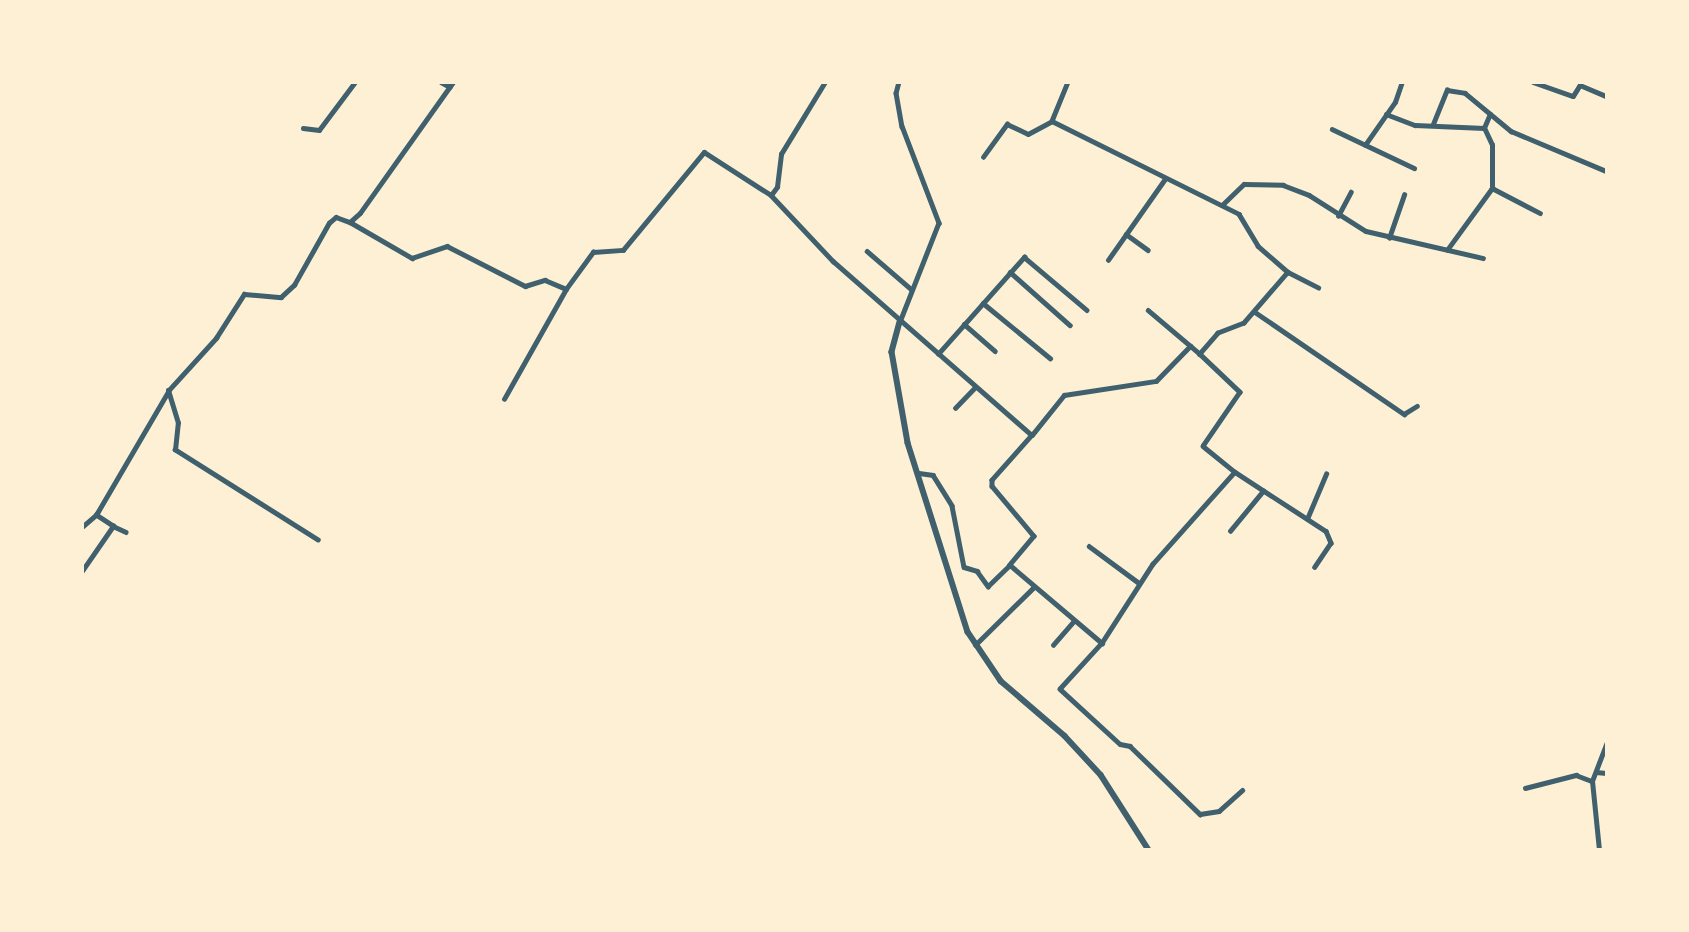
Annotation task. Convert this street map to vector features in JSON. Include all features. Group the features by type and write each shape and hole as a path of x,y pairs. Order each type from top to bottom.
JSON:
{"street":[{"path":"303,128 319,130 355,82"},
{"path":"350,222 398,164 452,85 441,82"},
{"path":"770,195 777,187 781,154 826,82"},
{"path":"899,82 896,93 902,126 939,223 911,289 892,343 893,362 910,450 919,473 963,620 975,645 1001,681 1095,768 1149,850"},
{"path":"983,157 1007,124 1028,134 1052,121 1068,82"},
{"path":"1365,145 1386,114 1402,82"},
{"path":"1533,82 1573,96 1580,84 1606,96"},
{"path":"1433,124 1447,90 1465,93 1490,114 1536,144 1606,171"},
{"path":"1386,114 1415,125 1433,124 1484,128"},
{"path":"1447,250 1492,188 1492,145 1484,128 1490,114"},
{"path":"1052,121 1165,179 1222,205 1244,219 1258,246 1288,272 1318,287"},
{"path":"1332,129 1414,168"},
{"path":"504,399 566,289 593,252 622,250 704,152 770,195 796,227 974,388 1032,435"},
{"path":"1108,260 1165,179"},
{"path":"1222,205 1244,184 1283,185 1308,195 1338,216 1389,238 1483,258"},
{"path":"1492,188 1540,212"},
{"path":"1338,216 1351,192"},
{"path":"1389,238 1404,195"},
{"path":"82,527 96,515 168,392 216,338 244,294 281,297 294,285 329,223 336,217 350,222 412,258 447,246 525,286 545,280 566,289"},
{"path":"1126,234 1148,250"},
{"path":"867,251 911,289"},
{"path":"938,354 1024,257 1087,310"},
{"path":"1010,272 1070,325"},
{"path":"1200,354 1207,341 1240,326 1255,312 1288,272"},
{"path":"983,303 1050,358"},
{"path":"1148,310 1200,354 1240,392 1202,446 1235,472 1326,531 1331,543 1315,567"},
{"path":"1255,312 1404,414 1417,406"},
{"path":"964,324 995,352"},
{"path":"919,473 933,475 952,506 964,567 977,572 988,586 1010,565 1034,536 992,486 992,480 1064,395 1156,381 1190,346"},
{"path":"956,408 974,388"},
{"path":"168,392 178,423 175,450 318,540"},
{"path":"1235,472 1139,583 1102,643 1061,686 1062,692 1120,744 1130,746 1200,814 1219,811 1242,790"},
{"path":"1307,519 1326,474"},
{"path":"1230,531 1263,491"},
{"path":"96,515 126,532"},
{"path":"82,571 113,526"},
{"path":"1089,546 1139,583"},
{"path":"1010,565 1074,622 1102,643"},
{"path":"975,645 1034,587"},
{"path":"1052,645 1074,622"},
{"path":"1599,850 1592,781 1606,744"},
{"path":"1596,772 1606,773"},
{"path":"1525,788 1576,776 1592,781"}]}
